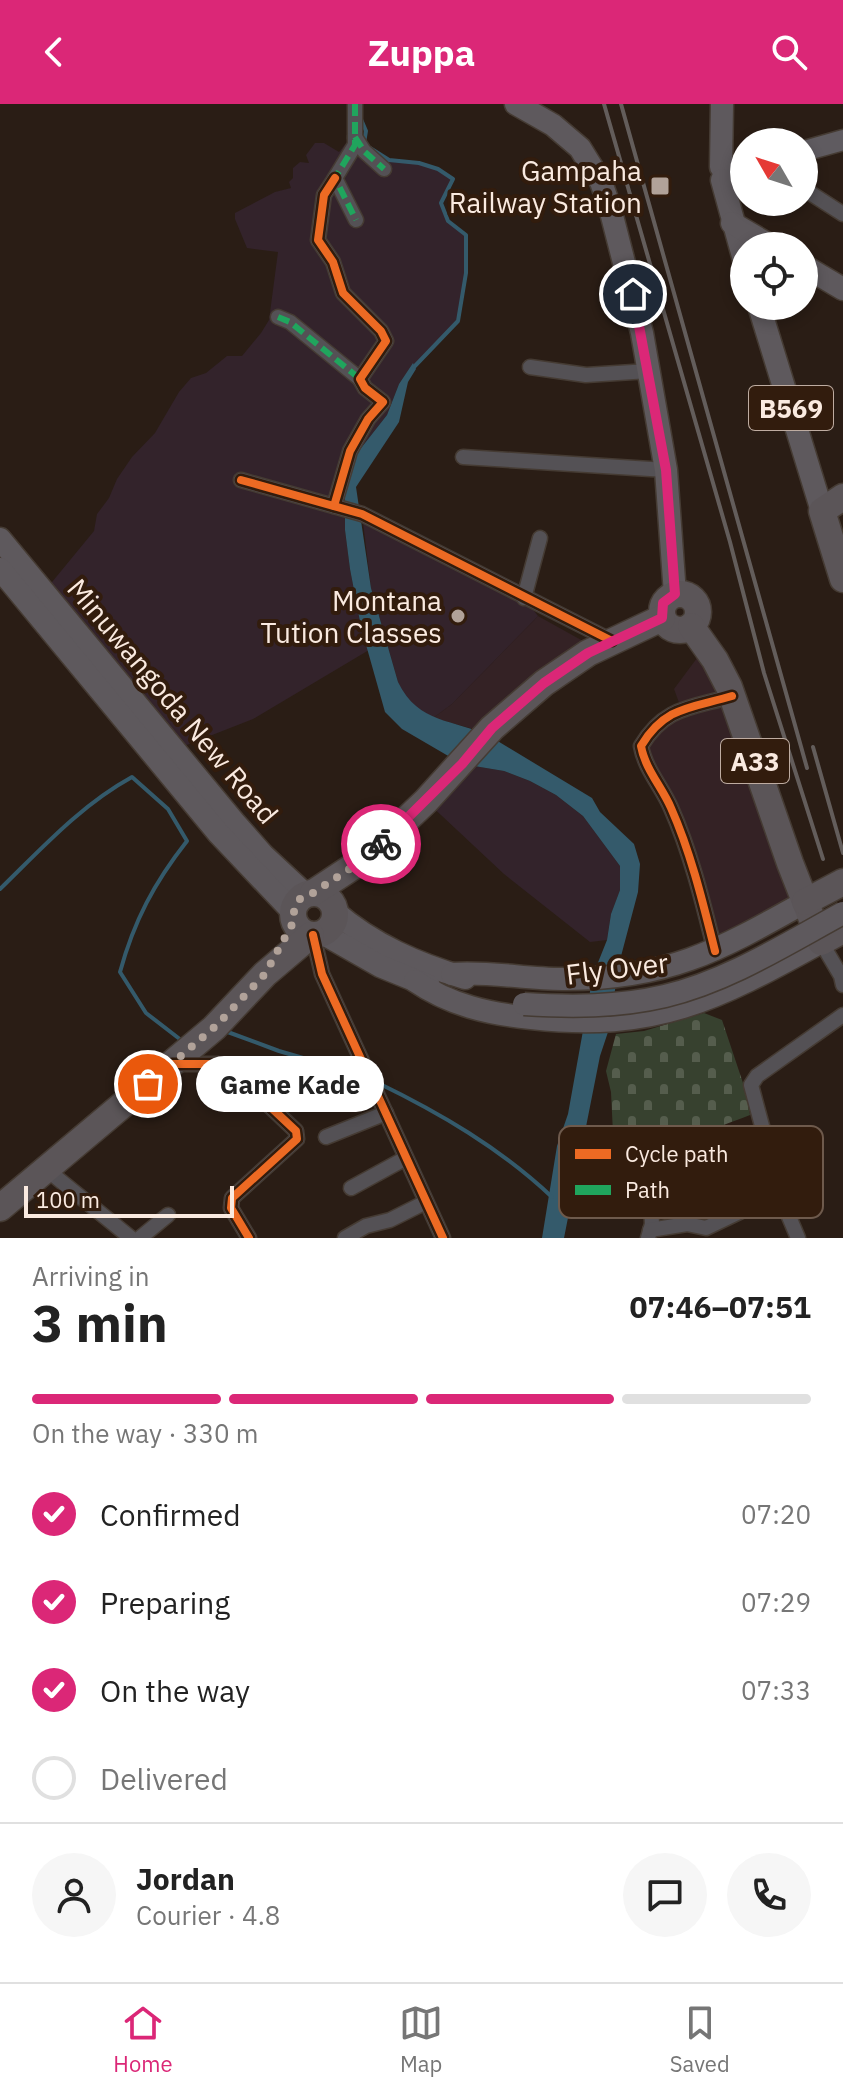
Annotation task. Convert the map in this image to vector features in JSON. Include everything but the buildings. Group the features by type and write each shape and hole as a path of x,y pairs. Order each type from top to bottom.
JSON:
{"highway":[{"path":"833,504 843,579"},
{"path":"675,594 689,596 697,604 698,616 691,626 683,630 673,630 662,618 663,603 675,594"},
{"path":"0,1208 214,1028 366,858 462,764 492,728 568,665 662,618"},
{"name":"A33","path":"691,626 715,660 732,696 805,902 832,936"},
{"path":"805,902 843,882"}],"main road":[{"path":"516,104 553,125 580,148 601,182 628,270 649,371 666,470 675,594"},
{"path":"722,104 735,232"},
{"path":"732,223 747,232"},
{"path":"818,274 843,289"},
{"name":"B569","path":"764,320 833,504"},
{"name":"Minuwangoda New Road","path":"0,539 314,916"},
{"name":"Minuwangoda New Road","path":"0,569 219,834 314,916"},
{"name":"Fly Over","path":"525,997 619,992 661,984 735,955 843,897"},
{"path":"452,974 469,972 538,979 586,979 664,970 715,951 805,902"},
{"name":"Fly Over","path":"525,997 597,1006 667,996 729,973 843,913"},
{"path":"314,916 352,926 384,946 452,974 525,997"},
{"path":"314,916 365,958 451,1002 521,1017 575,1023 620,1021 698,1004 749,981 832,936"},
{"path":"415,981 468,995 525,997"}],"street":[{"path":"355,104 352,152 324,195 318,240 333,262 343,293 381,331 386,341 360,379"},
{"path":"355,137 364,151 384,169"},
{"path":"818,147 843,140"},
{"path":"335,178 356,220"},
{"path":"818,198 843,214"},
{"path":"278,317 290,322 360,379 365,388 383,402 368,419 350,451 338,507"},
{"path":"530,367 586,375 649,371"},
{"path":"463,457 666,470"},
{"path":"241,480 362,514 612,641"},
{"path":"524,598 540,538"},
{"path":"715,951 691,862 675,817 642,755 641,746 660,721 681,708 732,696"},
{"path":"314,916 322,974 443,1238"},
{"path":"832,936 843,985"},
{"path":"762,1126 751,1085 757,1076 843,1015"},
{"path":"176,1061 218,1064 244,1082 296,1131 297,1139 232,1198 231,1208 249,1238"},
{"path":"326,1137 386,1113"},
{"path":"351,1188 406,1158"},
{"path":"46,1169 131,1238"},
{"path":"345,1238 366,1226 390,1220 426,1202"},
{"path":"140,1238 168,1215"},
{"path":"649,1234 687,1224 706,1228 727,1218"}],"shaded area":[{"name":"Montana Tution Classes","path":"350,138 389,160 419,163 438,169 453,179 441,203 448,221 466,235 466,273 458,321 415,366 413,364 399,384 387,415 354,457 345,488 345,530 350,569 361,627 369,650 253,719 174,750 43,593 94,531 97,514 109,498 117,479 132,457 155,433 179,392 191,378 206,373 227,356 242,356 269,320 278,252 247,248 235,213 275,192 291,188 289,182 293,178 293,168 300,162 309,163 306,155 315,143 324,143 339,152"},
{"name":"Montana Tution Classes","path":"362,514 524,598 538,616 452,704 433,718 421,712 404,695 398,682 371,588"},
{"path":"538,616 583,641 538,672 477,730 433,718 452,704"},
{"path":"706,646 805,902 715,951 703,904 648,766 648,735 681,708 674,689"},
{"path":"462,764 504,771 530,781 556,795 583,816 620,866 620,890 611,914 607,940 590,942 504,874 426,801"}],"green space":[{"path":"704,1013 722,1020 747,1095 750,1115 719,1126 613,1126 611,1092 606,1071 616,1034 644,1031"}],"water":[{"path":"413,363 416,369 408,382 399,422 356,487 371,588 398,682 406,696 427,713 491,737 592,798 600,812 634,844 640,864 638,892 620,960 608,1032 586,1126 564,1126 593,975 607,940 611,914 620,890 620,866 583,816 556,795 504,771 462,764 402,729 385,712 361,627 350,569 345,530 345,488 354,457 387,415 399,384"},
{"path":"559,1140 559,1218 568,1218 564,1238 542,1238"}],"waterway":[{"path":"360,117 366,131 364,143"},
{"path":"370,148 389,160 419,163 438,169 453,179 441,203 448,221 466,235 466,273 458,321 414,367"},
{"path":"0,889 79,814 132,777 168,809 187,841 146,903 120,972 146,1013 181,1040 185,1039"},
{"path":"225,1031 279,1051 365,1076"},
{"path":"376,1082 468,1133 512,1163 552,1197"}],"railway":[{"path":"604,104 730,542 764,673 823,859"},
{"path":"621,104 807,768"},
{"path":"813,747 843,853"}],"marked path":[{"path":"355,104 355,145 335,178 356,220"},
{"path":"355,137 364,151 384,169"},
{"path":"278,317 290,322 360,379"}],"cycle path":[{"path":"334,506 350,451 368,419 383,402 365,388 360,379 386,341 381,331 343,293 333,262 318,240 324,195 335,178"},
{"path":"241,480 362,514 612,641"},
{"path":"715,951 685,843 641,746 660,723 680,710 732,696"},
{"path":"313,935 322,974 443,1238"},
{"path":"172,1064 218,1064 244,1082 296,1131 297,1139 232,1198 231,1208 249,1238"}],"way so far":[{"path":"148,1084 217,1025 265,974 294,921 294,909 300,899 366,858 381,844"}],"place":[{"name":"Gampaha Railway Station","path":"660,186"},
{"name":"Montana Tution Classes","path":"458,616"},
{"name":"Game Kade","path":"148,1084"}],"route":[{"path":"381,844 462,764 492,728 544,683 588,653 662,618 663,603 675,594 666,470 633,294"}]}
